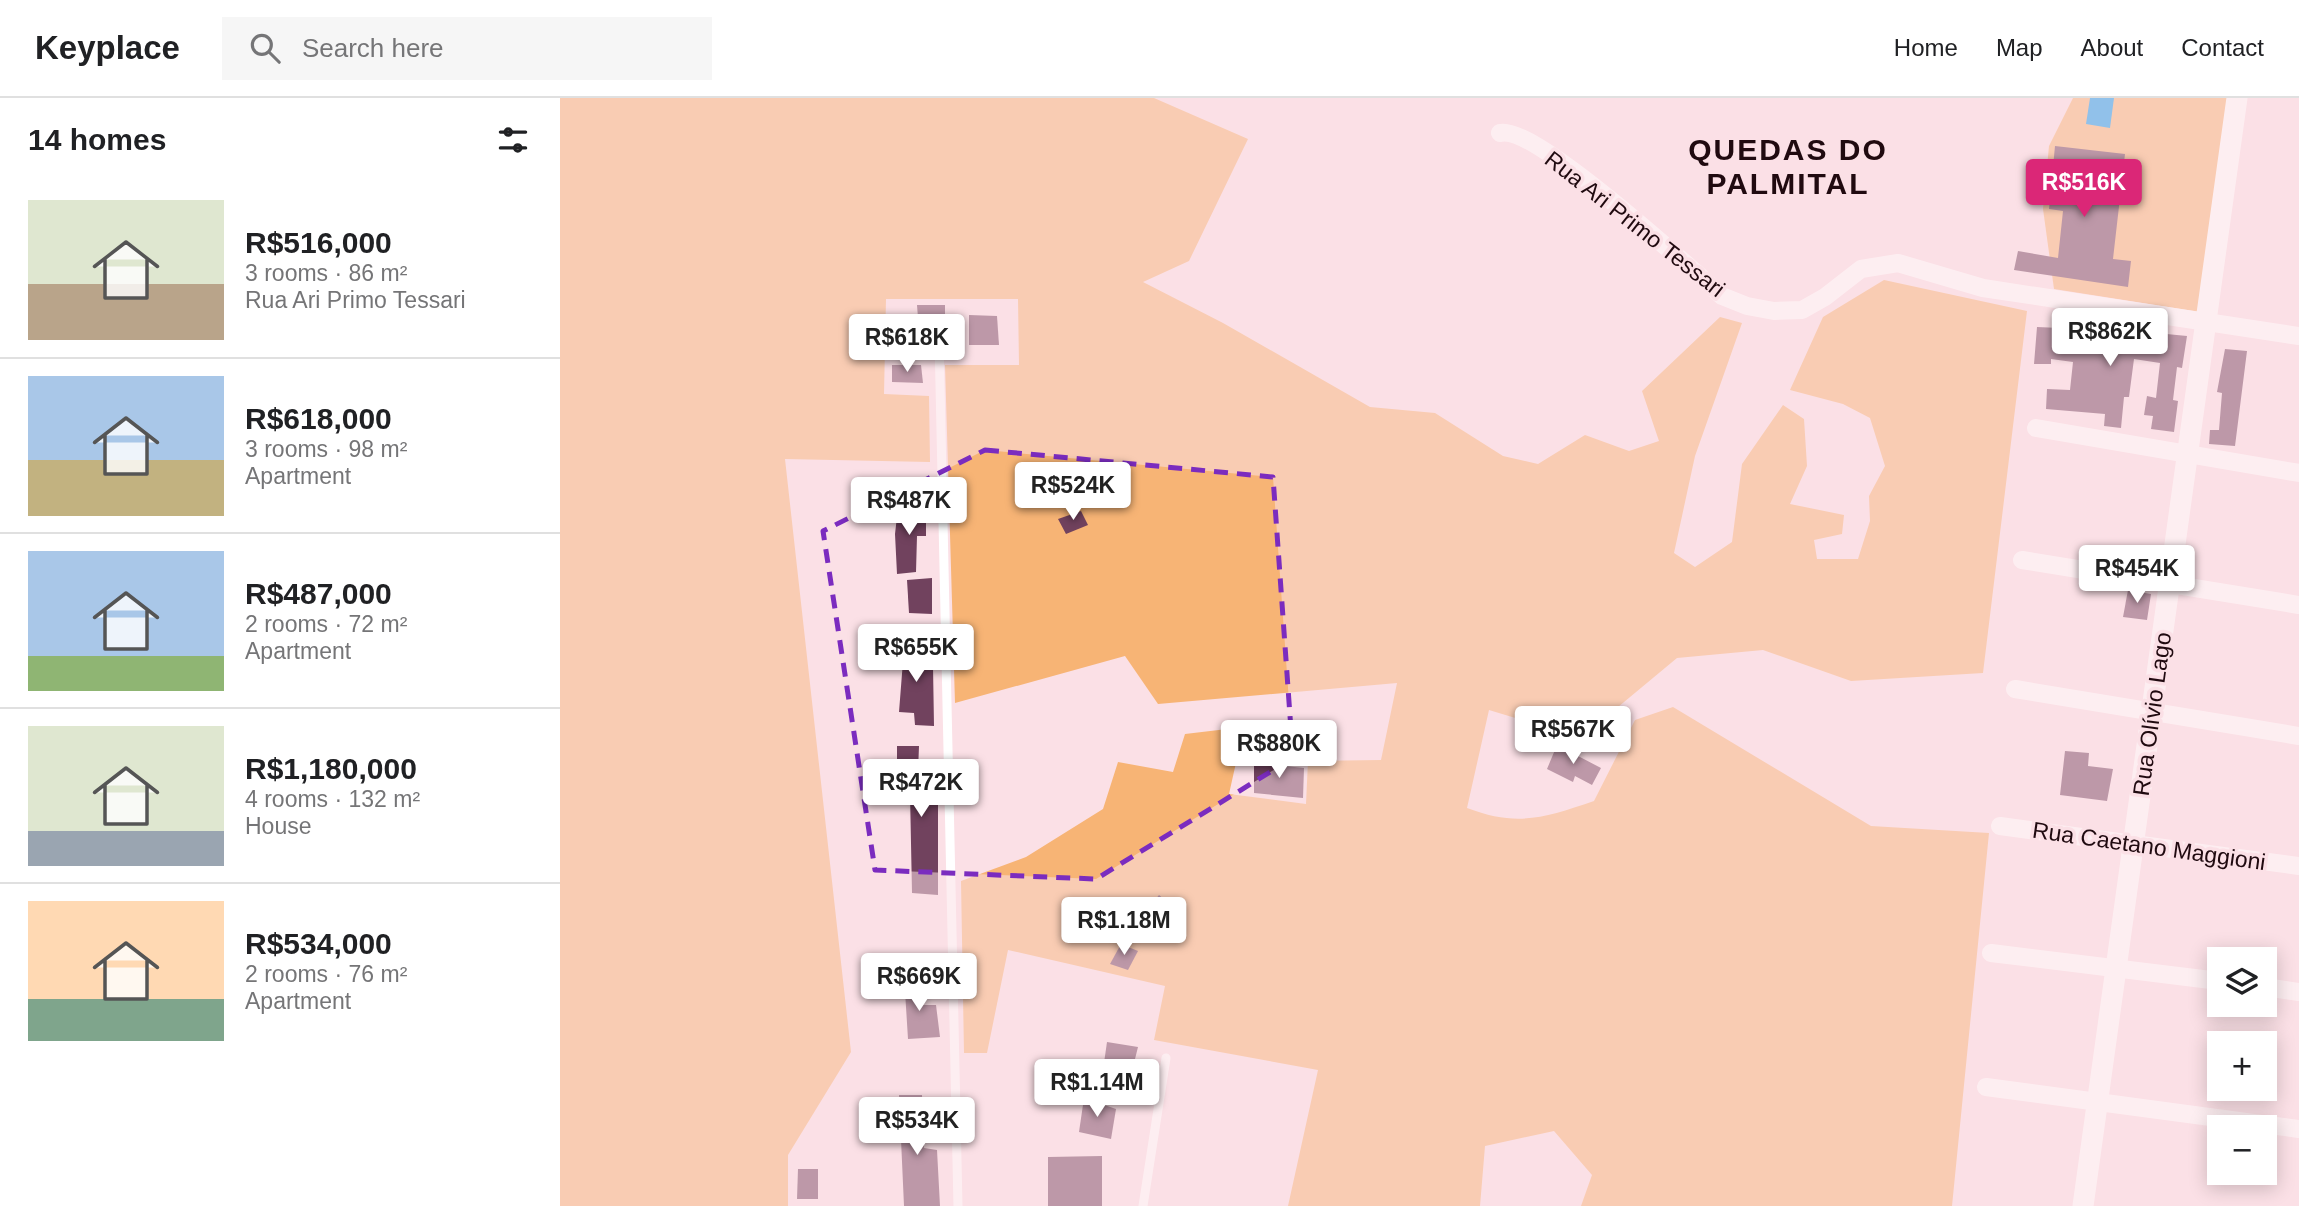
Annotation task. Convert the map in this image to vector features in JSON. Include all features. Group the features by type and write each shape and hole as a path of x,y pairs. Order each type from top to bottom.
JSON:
{"street":[{"name":"Rua Olívio Lago","path":"2084,1206 2237,98"},
{"name":"Rua Ari Primo Tessari","path":"1500,133 1516,133 1591,184 1722,296 1747,306 1774,311 1801,310 1825,297 1861,269 1898,263 1983,288 2299,335"},
{"path":"2036,428 2299,473"},
{"path":"2022,560 2299,605"},
{"path":"2015,689 2299,736"},
{"name":"Rua Caetano Maggioni","path":"2000,826 2299,866"},
{"path":"1991,953 2207,980"},
{"path":"2277,989 2299,992"},
{"path":"1986,1087 2299,1129"}],"lane":[{"path":"939,339 958,1206"},
{"path":"1143,1206 1166,1058"}],"highlighted area":[{"path":"985,450 1273,477 1293,758 1096,879 875,870 823,531"}],"shaded area":[{"path":"560,98 1154,98 1248,139 1189,261 1143,282 1223,323 1370,407 1435,413 1503,456 1538,464 1585,435 1629,451 1659,441 1642,391 1720,317 1742,323 1695,456 1674,553 1695,567 1732,542 1742,464 1783,405 1804,419 1807,466 1790,504 1844,515 1842,534 1814,540 1817,559 1858,559 1870,521 1869,496 1885,466 1870,418 1843,404 1790,390 1823,317 1884,280 2027,311 1983,673 1851,681 1763,650 1677,658 1612,712 1542,726 1489,710 1467,808 1516,819 1545,816 1594,801 1635,720 1673,707 1871,826 1989,833 1952,1206 1581,1206 1592,1175 1554,1131 1485,1146 1480,1206 1288,1206 1318,1070 1154,1040 1165,986 1008,950 987,1053 964,1053 961,881 1026,857 1103,809 1118,762 1173,772 1185,734 1244,727 1229,794 1306,804 1308,761 1381,760 1397,683 1158,704 1125,656 955,703 945,365 1019,365 1018,299 886,299 884,394 929,396 930,462 785,459 851,1052 788,1155 788,1206 560,1206"},
{"path":"2073,98 2234,98 2200,312 2054,289 2043,209 2049,146"}],"water":[{"path":"2090,98 2114,98 2110,128 2086,124"}],"building":[{"path":"2055,146 2125,154 2113,259 2131,261 2128,287 2014,270 2018,251 2058,258 2063,211 2049,209"},
{"path":"917,305 945,305 945,332 919,331"},
{"path":"969,315 997,316 999,345 969,345"},
{"path":"2062,315 2146,332 2187,336 2182,368 2177,367 2173,400 2178,401 2174,432 2151,429 2153,416 2144,415 2147,396 2156,398 2160,363 2134,359 2129,397 2124,397 2121,428 2104,426 2105,414 2046,409 2047,389 2070,390 2073,362 2051,359 2051,364 2034,364 2037,327 2060,328"},
{"path":"2225,349 2247,351 2235,446 2209,444 2210,430 2219,430 2222,393 2217,392"},
{"path":"892,365 921,365 923,383 892,382"},
{"path":"898,508 926,508 926,536 917,536 916,572 897,574 895,534"},
{"path":"1081,511 1088,525 1066,534 1058,519"},
{"path":"932,578 932,614 909,613 907,580"},
{"path":"2128,590 2151,594 2147,620 2123,617"},
{"path":"894,641 919,641 919,666 933,666 934,726 915,725 914,713 899,712 903,661 895,660"},
{"path":"1557,745 1601,768 1592,785 1575,776 1573,782 1547,769"},
{"path":"897,746 919,746 918,772 938,773 938,895 912,893 910,793 897,792"},
{"path":"2065,751 2089,753 2088,766 2113,769 2107,801 2060,795"},
{"path":"1254,763 1304,768 1303,798 1254,793"},
{"path":"1159,895 1180,913 1163,935 1140,918"},
{"path":"1121,944 1138,951 1128,970 1110,964"},
{"path":"904,975 917,975 918,1005 936,1005 940,1037 908,1039"},
{"path":"1107,1042 1138,1047 1132,1071 1104,1063"},
{"path":"899,1095 922,1095 924,1148 937,1150 940,1206 904,1206"},
{"path":"1084,1098 1116,1109 1111,1139 1079,1132"},
{"path":"1102,1156 1102,1206 1048,1206 1048,1157"},
{"path":"798,1169 818,1169 818,1199 797,1199"}],"district":[{"name":"QUEDAS DO PALMITAL","path":"1788,166"}]}
